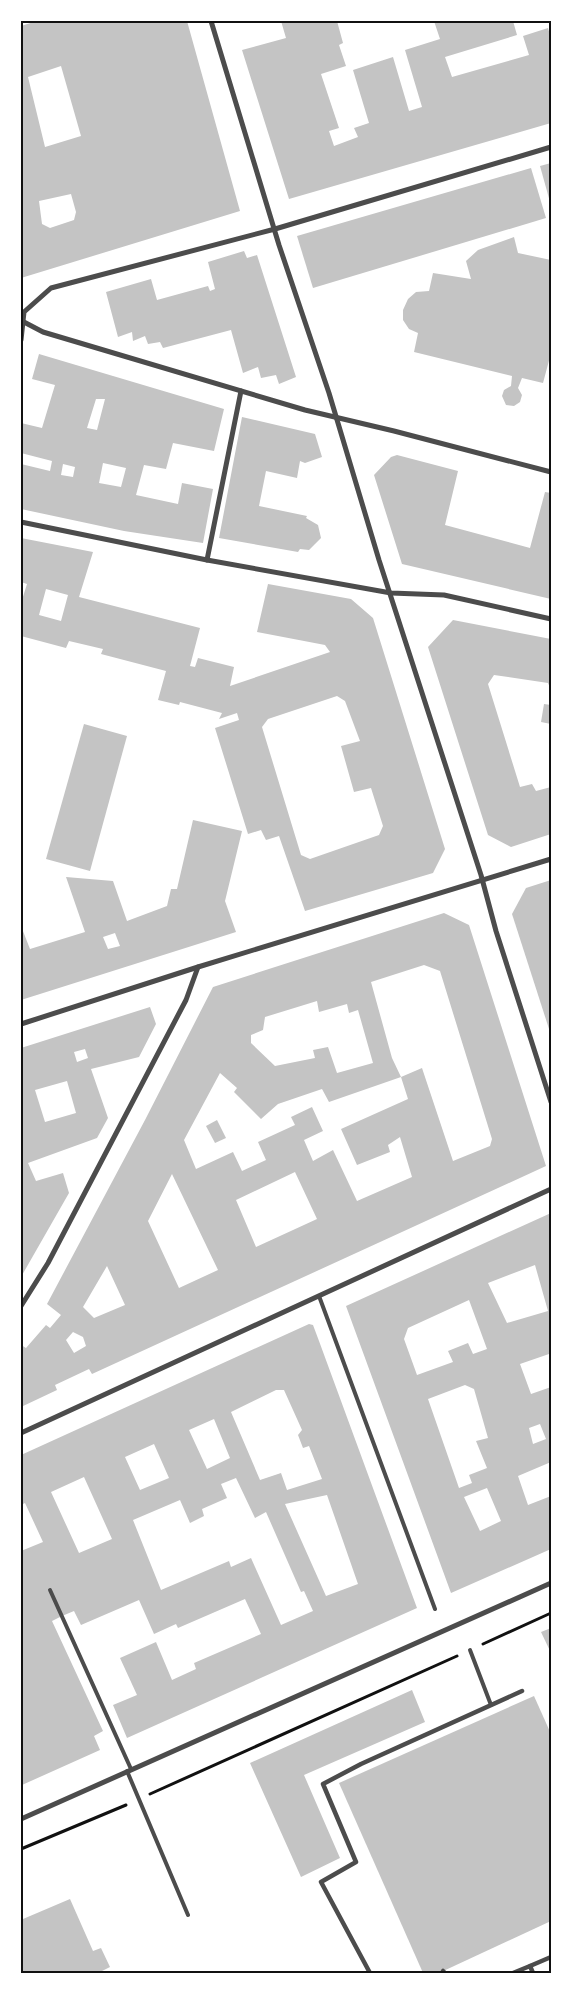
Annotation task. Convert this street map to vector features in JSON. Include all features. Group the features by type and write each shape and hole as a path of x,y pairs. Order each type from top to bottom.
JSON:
{"street":[{"path":"211,21 551,1102"},
{"path":"21,340 24,312 51,288 275,229 551,147"},
{"path":"22,321 43,332 305,410 551,472"},
{"path":"207,560 241,391"},
{"path":"21,522 207,560 391,593 444,596 551,619"},
{"path":"21,1024 198,967 551,859"},
{"path":"21,1306 48,1263 186,1000 198,967"},
{"path":"21,1433 551,1188"},
{"path":"21,1819 551,1583"},
{"path":"370,1973 321,1882 356,1862 322,1784 361,1764 522,1691"},
{"path":"513,1973 551,1956"},
{"path":"530,1966 533,1973"}],"lane":[{"path":"319,1296 436,1609"},
{"path":"50,1590 129,1770 139,1799 188,1915"},
{"path":"470,1650 490,1705"}],"path":[{"path":"21,1849 139,1799 551,1613"}],"building":[{"path":"37,21 187,21 240,211 21,278 21,26","holes":["61,66 81,136 45,147 28,77","71,194 76,212 74,220 50,228 42,224 39,201"]},
{"path":"281,21 337,21 343,43 339,45 346,66 321,74 339,128 329,131 334,146 358,137 354,128 369,123 353,70 393,57 409,111 422,107 405,50 440,39 434,21 513,21 517,35 445,57 452,77 529,55 523,36 548,28 551,38 551,123 289,199 242,50 286,38"},
{"path":"551,163 551,201 550,202 540,166"},
{"path":"531,168 546,218 313,288 297,236"},
{"path":"514,237 518,253 551,260 551,353 543,383 522,378 518,388 522,395 520,402 514,406 506,405 502,396 504,390 511,386 512,376 414,352 418,333 409,329 403,320 403,310 408,299 416,292 429,291 433,273 471,279 466,261 478,250"},
{"path":"244,251 247,258 257,255 296,377 279,384 276,375 261,378 258,367 243,373 231,330 163,348 160,342 148,344 145,336 133,341 132,332 118,337 106,292 151,279 157,300 208,286 210,291 215,289 208,262"},
{"path":"39,354 224,409 214,451 173,443 166,469 144,465 136,495 178,504 182,483 213,489 203,543 124,531 21,509 21,464 50,471 52,461 21,453 21,423 42,428 55,385 32,379","holes":["96,399 105,399 97,430 87,428","103,463 126,468 121,487 99,483","63,464 75,467 73,477 61,475"]},
{"path":"242,417 315,434 322,457 305,463 300,461 297,478 266,471 259,506 307,516 306,518 318,525 321,538 309,550 300,549 298,552 219,538"},
{"path":"397,455 458,471 445,525 530,548 545,492 551,493 551,599 402,564 374,475 391,457"},
{"path":"21,538 93,552 79,597 200,628 190,666 195,667 198,658 234,667 230,686 330,652 325,645 257,632 268,584 351,599 373,618 445,849 433,873 305,911 279,836 266,840 261,830 248,834 215,728 239,720 237,713 219,719 222,713 180,702 179,705 158,700 166,671 101,654 103,649 69,641 66,648 21,636 21,603 27,584 21,582","holes":["46,589 68,595 61,621 39,615","337,696 345,701 360,741 341,746 354,792 371,788 383,826 379,835 310,859 301,855 262,727 268,719"]},
{"path":"453,620 551,639 551,690 548,683 494,675 488,684 520,787 532,784 536,791 551,787 551,834 511,847 488,835 428,647"},
{"path":"544,704 551,705 551,724 541,722"},
{"path":"84,724 127,736 90,871 46,859"},
{"path":"193,820 242,831 225,901 236,932 21,1000 21,926 30,949 85,932 66,877 113,881 127,921 167,906 171,889 177,889","holes":["115,933 120,946 108,949 103,937"]},
{"path":"551,880 550,1032 512,914 526,888"},
{"path":"444,913 469,925 546,1166 92,1374 89,1369 55,1385 57,1390 21,1407 21,1345 26,1348 46,1325 50,1328 61,1315 47,1304 213,987","holes":["424,965 440,971 492,1139 490,1146 453,1161 422,1068 401,1077 392,1058 371,982","317,1001 319,1012 347,1004 349,1013 358,1010 373,1063 337,1073 328,1047 313,1050 315,1058 275,1066 251,1043 251,1035 263,1030 265,1017","220,1073 237,1088 234,1092 261,1119 278,1104 322,1089 329,1102 401,1077 408,1099 341,1129 357,1165 390,1152 388,1145 400,1137 412,1177 357,1201 333,1150 313,1161 304,1140 323,1131 312,1107 291,1117 295,1125 258,1142 266,1160 242,1171 233,1152 196,1169 184,1140","295,1172 317,1219 256,1247 236,1200","172,1174 218,1270 179,1288 148,1221","107,1266 125,1305 94,1318 83,1307","73,1332 83,1337 86,1346 74,1353 66,1340"]},
{"path":"150,1007 156,1024 139,1057 91,1069 108,1118 97,1138 28,1163 36,1181 63,1173 69,1193 21,1277 21,1048","holes":["85,1049 88,1058 77,1062 74,1052","67,1081 76,1113 45,1122 35,1090"]},
{"path":"217,1120 226,1138 215,1143 206,1126"},
{"path":"551,1213 551,1358 549,1354 520,1364 531,1394 551,1387 551,1462 518,1476 528,1505 551,1496 551,1549 451,1593 346,1306","holes":["535,1265 548,1311 507,1323 488,1283","469,1300 487,1349 473,1354 468,1343 448,1351 453,1362 417,1375 404,1339 408,1328","465,1385 474,1389 488,1438 476,1441 487,1468 469,1475 472,1483 459,1488 428,1399","540,1424 546,1439 533,1444 529,1428","487,1488 501,1521 480,1531 464,1497"]},
{"path":"309,1324 313,1325 417,1608 127,1738 113,1705 137,1695 120,1658 156,1642 172,1680 196,1669 194,1663 261,1634 245,1599 178,1628 176,1624 154,1634 139,1600 81,1625 74,1611 62,1616 52,1621 103,1731 94,1736 100,1750 22,1785 21,1551 43,1542 25,1503 21,1505 21,1455","holes":["276,1390 284,1390 302,1430 298,1435 303,1448 309,1446 322,1479 287,1490 281,1473 260,1480 231,1412","214,1419 230,1458 207,1469 189,1430","154,1444 169,1478 140,1490 125,1457","84,1477 112,1539 79,1553 51,1492","236,1478 255,1518 266,1512 301,1592 304,1591 313,1611 281,1625 251,1558 231,1567 229,1561 161,1590 133,1520 180,1500 190,1523 204,1516 202,1509 227,1498 221,1484","327,1495 358,1584 326,1596 285,1504"]},
{"path":"551,1628 551,1653 541,1632"},
{"path":"412,1690 425,1722 304,1775 340,1858 301,1877 250,1763"},
{"path":"534,1696 551,1734 551,1921 439,1973 423,1973 339,1783"},
{"path":"70,1899 93,1951 101,1948 110,1967 102,1971 102,1973 21,1973 21,1916 23,1919"}]}
